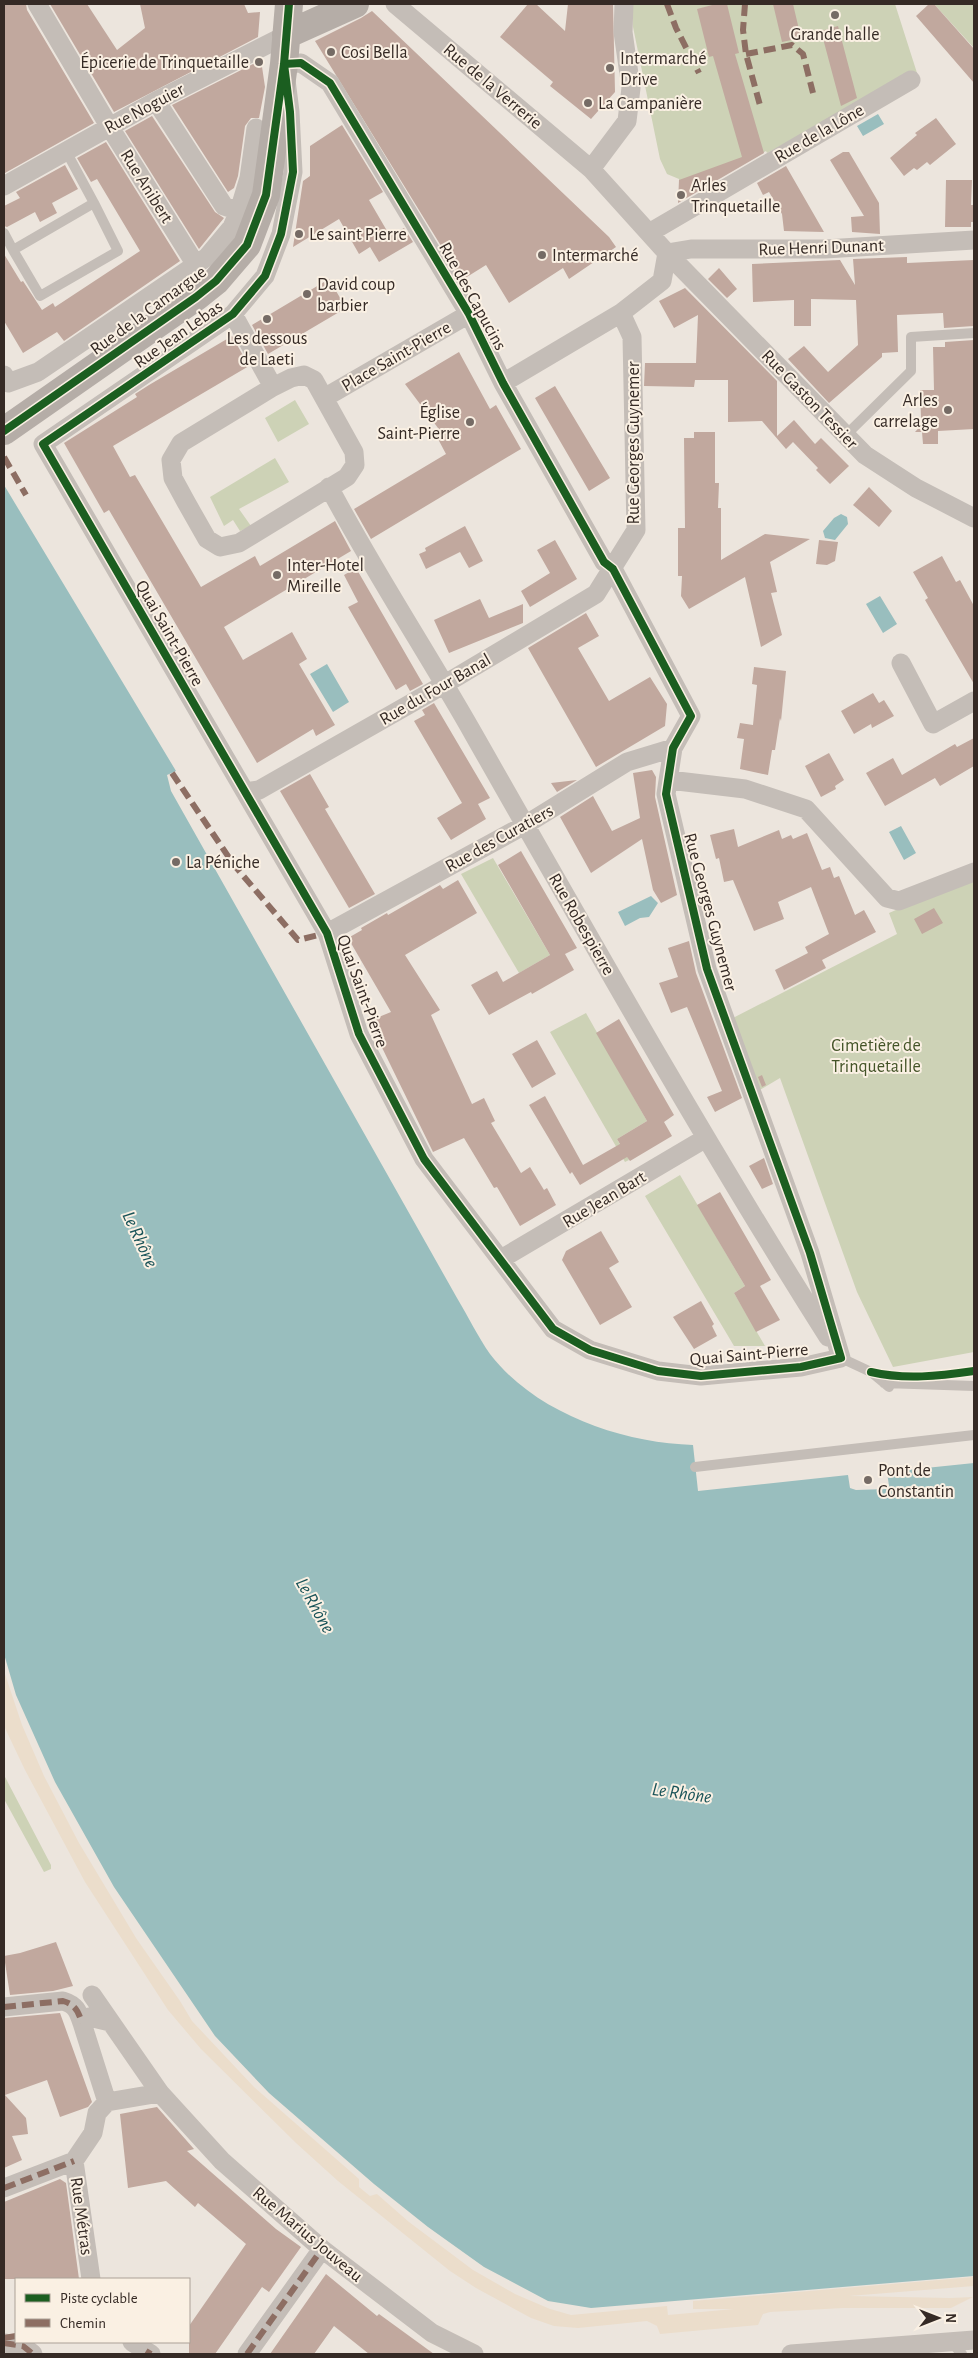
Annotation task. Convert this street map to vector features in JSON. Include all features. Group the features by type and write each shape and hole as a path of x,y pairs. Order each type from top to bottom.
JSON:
{"main road":[{"name":"Rue de la Camargue","path":"4,430 196,297 216,281 247,245 266,195 284,64 289,4"},
{"path":"286,35 354,4"}],"street":[{"name":"Rue Anibert","path":"37,4 196,265"},
{"name":"Rue de la Verrerie","path":"395,4 591,169 649,232"},
{"path":"591,169 628,121 631,88 623,32 624,4"},
{"name":"Rue Noguier","path":"5,183 156,101 286,35"},
{"name":"Rue des Capucins","path":"284,64 301,63 330,83 469,314 503,383 604,562 613,569"},
{"name":"Rue Jean Lebas","path":"43,444 233,314 265,276 281,234 293,172 290,112 284,64"},
{"name":"Rue de la Lône","path":"649,232 911,80"},
{"path":"156,101 224,206 239,211"},
{"path":"6,379 38,372 207,257 232,227 239,211 249,178 256,128"},
{"name":"Rue Gaston Tessier","path":"649,232 667,253 865,455 916,488 974,518"},
{"name":"Rue Henri Dunant","path":"667,253 691,250 825,249 974,240"},
{"path":"503,383 621,314 662,281 667,253"},
{"path":"233,314 273,387"},
{"name":"Place Saint-Pierre","path":"324,398 469,314"},
{"name":"Rue Georges Guynemer","path":"621,314 632,337 636,530 613,569 691,716 673,748 666,794 706,969 810,1252 841,1358"},
{"name":"Place Saint-Pierre","path":"304,375 314,380 354,452 355,465 348,477 239,543 220,547 207,539 186,502 173,478 171,460 181,443 273,387 291,378 304,375"},
{"name":"Quai Saint-Pierre","path":"43,444 326,933 359,1034 424,1159 553,1329 590,1350 658,1371 701,1376 801,1367 841,1358"},
{"name":"Rue Robespierre","path":"329,487 366,555 445,684 706,1138 841,1358"},
{"name":"Rue du Four Banal","path":"245,792 259,790 445,684 596,594 613,569"},
{"path":"901,663 933,724 974,701"},
{"name":"Rue des Curatiers","path":"326,933 525,825 627,762 673,748"},
{"path":"669,780 745,788 806,809 887,898 899,901 974,872"},
{"name":"Rue Jean Bart","path":"501,1259 706,1138"},
{"name":"Rue Marius Jouveau","path":"92,1995 160,2093 222,2161 322,2249 432,2333 474,2354"},
{"path":"4,2003 64,2001 78,2010 107,2102 160,2093"},
{"path":"82,2023 88,2017 110,2022"},
{"name":"Rue Métras","path":"92,2278 74,2161 93,2133 97,2113 107,2102"},
{"path":"4,2188 74,2161"},
{"path":"247,2354 322,2249"},
{"path":"791,2354 957,2348 974,2340"},
{"path":"4,2343 23,2346 33,2354"},
{"path":"134,2343 151,2354"}],"lane":[{"path":"4,233 40,296 118,251 66,151"},
{"path":"14,250 94,203"},
{"path":"846,435 911,371 911,336 974,333"},
{"path":"841,1358 870,1372 887,1386 974,1386"},
{"path":"695,1468 974,1435"}],"green space":[{"path":"632,4 895,4 917,73 767,153 766,151 680,201 679,179 667,174 660,159 633,27"},
{"path":"934,4 974,4 974,48"},
{"path":"295,400 309,424 278,442 265,418"},
{"path":"275,458 289,482 239,509 251,526 240,531 233,520 224,526 210,497"},
{"path":"493,858 550,955 519,973 461,874"},
{"name":"Cimetière de Trinquetaille","path":"974,876 974,1352 893,1367 857,1292 780,1078 758,1091 731,1019 897,934 889,913"},
{"path":"586,1013 647,1121 617,1139 629,1160 625,1162 550,1032"},
{"path":"680,1175 745,1286 734,1293 765,1346 734,1346 645,1196"},
{"path":"4,1775 51,1865 51,1869 44,1872 4,1799"}],"shaded area":[{"path":"4,1671 22,1725 44,1776 79,1843 136,1938 192,2021 254,2087 359,2179 359,2187 370,2196 377,2194 409,2222 473,2270 515,2294 550,2309 571,2315 667,2306 668,2315 734,2309 693,2309 693,2301 974,2277 974,2286 849,2296 973,2297 951,2308 843,2308 770,2312 763,2314 758,2325 660,2334 657,2326 647,2321 578,2328 554,2326 531,2318 476,2288 450,2271 338,2181 296,2143 201,2049 168,2010 85,1882 25,1770 4,1726"}],"water":[{"path":"878,114 884,124 863,136 857,126"},
{"name":"Le Rhône","path":"4,485 176,771 167,775 171,791 477,1334 490,1354 509,1375 531,1393 555,1408 582,1421 609,1431 638,1438 693,1445 698,1491 848,1475 850,1488 856,1490 886,1489 889,1486 887,1472 974,1463 974,2276 591,2308 548,2301 484,2267 428,2227 374,2184 269,2093 215,2036 114,1887 55,1782 16,1695 4,1654"},
{"path":"841,514 847,517 848,524 835,540 825,538 823,531 834,518"},
{"path":"880,596 897,624 883,633 866,604"},
{"path":"327,664 349,702 333,712 310,674"},
{"path":"901,826 916,853 904,860 889,832"},
{"path":"651,896 658,903 649,917 640,918 625,926 618,912"}],"building":[{"path":"4,4 26,4 27,10 94,123 5,173"},
{"path":"50,4 87,4 117,50 145,28 140,4 244,4 248,13 260,12 258,37 114,112"},
{"path":"528,4 536,4 565,31 568,4 613,4 615,92 591,119 550,86 553,82 500,37"},
{"path":"716,4 727,4 739,53 735,54 764,153 678,203 679,180 742,157 713,56 709,57 697,9"},
{"path":"773,4 793,4 801,38 782,42"},
{"path":"929,4 934,4 974,49 974,83 916,16"},
{"path":"372,11 609,237 616,247 569,279 563,268 509,303 486,265 462,280 315,41"},
{"path":"838,26 857,98 841,106 821,31"},
{"path":"261,60 265,87 259,118 251,118 245,126 238,176 234,188 228,192 172,105"},
{"path":"152,116 215,212 224,218 199,249 125,131"},
{"path":"936,118 956,144 930,165 927,162 917,170 914,168 904,176 890,158 917,135 915,133"},
{"path":"342,125 383,192 369,200 390,236 404,228 413,242 379,262 370,247 359,254 339,219 293,247 303,181 310,176 310,146"},
{"path":"106,142 180,261 64,341 57,332 23,353 4,321 4,254 21,282 23,281 42,310 53,303 55,307 140,251 97,179 91,182 77,158"},
{"path":"843,152 849,152 879,203 880,234 852,232 851,217 864,216 830,160"},
{"path":"65,165 78,189 52,203 57,213 40,222 35,212 7,227 4,226 4,206 20,198 16,192"},
{"path":"786,166 824,232 784,231 782,214 769,192 763,195 757,183"},
{"path":"946,180 972,180 971,205 974,205 974,222 971,222 971,227 945,227"},
{"path":"907,257 907,263 974,260 974,326 944,328 943,313 897,315 898,352 882,353 882,357 829,403 788,359 804,346 828,372 858,345 856,300 811,299 811,326 794,326 794,300 753,302 752,264 840,260 855,285 853,259"},
{"path":"719,268 737,289 727,298 708,279"},
{"path":"329,279 346,308 268,354 252,325"},
{"path":"685,288 777,381 777,436 794,420 815,444 821,438 849,466 830,484 816,470 818,468 793,442 786,449 762,421 728,422 728,380 695,380 694,387 644,386 645,363 696,363 698,315 674,328 659,301"},
{"path":"232,336 249,366 113,446 130,477 135,475 201,587 255,556 260,566 335,521 351,551 224,627 243,660 292,632 307,659 299,664 335,725 316,736 313,729 257,763 109,510 104,513 64,443 137,397 135,394 149,385"},
{"path":"974,340 974,429 938,431 938,444 923,444 922,432 915,432 925,421 921,418 920,390 934,390 933,347 945,347 945,342"},
{"name":"Église Saint-Pierre","path":"459,352 490,409 496,405 521,449 371,539 354,509 446,454 438,439 444,436 405,384"},
{"path":"555,386 610,478 589,491 535,398"},
{"path":"694,432 715,432 715,483 719,483 718,508 721,508 721,560 765,534 810,539 770,562 777,592 771,593 782,635 761,647 745,577 689,609 681,596 682,576 678,576 678,528 685,528 684,438 694,438"},
{"path":"869,487 892,511 879,527 853,505"},
{"path":"465,526 483,561 469,568 460,552 426,569 419,554 426,551 425,548"},
{"path":"555,540 577,579 530,607 521,591 550,573 537,550"},
{"path":"819,540 838,542 835,561 827,565 816,564"},
{"path":"942,556 956,582 960,580 974,606 974,684 925,600 928,598 913,572"},
{"path":"356,568 423,684 410,691 406,684 396,690 348,607 358,602 344,575"},
{"path":"480,599 489,618 523,604 523,623 449,653 434,620"},
{"path":"586,613 599,636 578,648 609,701 650,677 667,704 665,726 596,767 528,648"},
{"path":"754,667 786,671 781,721 780,718 775,750 772,750 768,775 740,769 744,739 737,738 740,723 753,725 757,685 752,684"},
{"path":"873,693 879,703 884,700 894,716 872,728 871,724 854,734 841,711"},
{"path":"434,703 490,798 478,804 486,819 451,840 437,818 462,803 414,721 425,715 422,710"},
{"path":"974,738 974,766 940,786 935,778 885,806 866,773 893,758 902,775 955,744 957,747"},
{"path":"829,753 844,780 835,786 836,789 821,797 805,766"},
{"path":"652,770 656,777 655,797 677,895 661,903 653,890 642,839 591,873 560,817 593,796 612,831 640,818 633,773"},
{"path":"310,774 329,807 325,809 375,894 349,908 280,791"},
{"path":"577,780 557,792 551,783"},
{"path":"734,829 738,847 779,830 782,839 791,835 793,839 807,833 822,870 830,867 834,878 839,876 855,915 864,910 876,932 822,960 826,968 784,990 775,970 808,953 805,947 829,934 811,887 778,902 784,919 754,931 733,880 724,882 719,858 716,859 710,835"},
{"path":"521,851 577,948 565,954 574,970 532,994 531,992 489,1015 471,985 497,971 503,982 550,955 498,865"},
{"path":"458,880 477,913 405,955 440,1010 431,1015 472,1104 484,1098 495,1121 491,1123 521,1173 530,1167 544,1190 547,1188 556,1205 520,1226 497,1187 494,1188 464,1138 433,1152 369,1021 391,1012 348,938 387,913 388,915 440,885 443,889"},
{"path":"934,908 943,923 922,934 914,919"},
{"path":"689,941 696,973 742,1098 715,1112 707,1097 722,1091 687,1007 671,1013 659,983 678,977 668,948"},
{"path":"619,1019 674,1115 664,1122 672,1136 630,1161 627,1157 580,1185 572,1172 570,1174 529,1105 545,1096 583,1165 620,1144 617,1139 647,1121 596,1033"},
{"path":"537,1040 556,1074 532,1088 512,1054"},
{"path":"762,1075 766,1085 762,1087 758,1077"},
{"path":"764,1158 773,1184 762,1189 749,1166"},
{"path":"720,1192 771,1280 760,1286 780,1320 756,1332 734,1293 745,1286 697,1205"},
{"path":"601,1231 619,1262 609,1268 632,1307 600,1325 562,1260 566,1251"},
{"path":"701,1301 714,1324 712,1326 717,1336 694,1349 673,1317"},
{"path":"56,1942 73,1986 53,1991 10,1995 4,1956"},
{"path":"60,2013 92,2102 88,2107 60,2117 47,2080 5,2095 26,2118 28,2134 12,2136 22,2160 4,2168 4,2018"},
{"path":"157,2107 194,2149 187,2151 276,2229 301,2247 269,2292 262,2287 215,2354 189,2354 190,2325 246,2244 198,2203 195,2207 166,2181 128,2188 120,2114"},
{"path":"60,2179 66,2183 79,2278 4,2279 4,2202"},
{"path":"326,2274 377,2316 379,2314 434,2354 369,2354 334,2326 314,2354 270,2354"}],"marked path":[{"path":"667,4 676,28 699,73"},
{"path":"745,4 743,30 746,54 761,109"},
{"path":"746,54 792,45 803,54 813,93"},
{"path":"4,457 26,495"},
{"path":"172,773 234,865 298,940 327,933"},
{"path":"4,2007 63,2001 71,2004 76,2009 82,2023"},
{"path":"4,2188 74,2161"},
{"path":"247,2354 322,2249"},
{"path":"4,2338 15,2336"},
{"path":"4,2343 23,2346 33,2354"},
{"path":"146,2351 151,2354"}],"cycle path":[{"path":"4,431 196,297 216,281 247,245 266,195 284,64 289,4"},
{"path":"301,63 330,83 469,314 503,383 604,562 613,569 691,716 673,748 666,794 707,969 810,1253 841,1358 801,1367 701,1376 658,1371 590,1350 553,1329 424,1159 359,1034 327,933 43,444 233,314 265,276 281,234 293,172 290,112 284,64 301,63"},
{"path":"871,1372 909,1377 974,1371"}],"place":[{"name":"Grande halle","path":"835,15"},
{"name":"Cosi Bella","path":"331,52"},
{"name":"Épicerie de Trinquetaille","path":"259,62"},
{"name":"Intermarché Drive","path":"610,68"},
{"name":"La Campanière","path":"588,103"},
{"name":"Arles Trinquetaille","path":"681,195"},
{"name":"Le saint Pierre","path":"299,234"},
{"name":"Intermarché","path":"542,255"},
{"name":"David coup barbier","path":"307,294"},
{"name":"Les dessous de Laeti","path":"267,319"},
{"name":"Arles carrelage","path":"948,410"},
{"name":"Église Saint-Pierre","path":"470,422"},
{"name":"Inter-Hotel Mireille","path":"277,575"},
{"name":"La Péniche","path":"176,862"},
{"name":"Pont de Constantin","path":"868,1480"}]}
